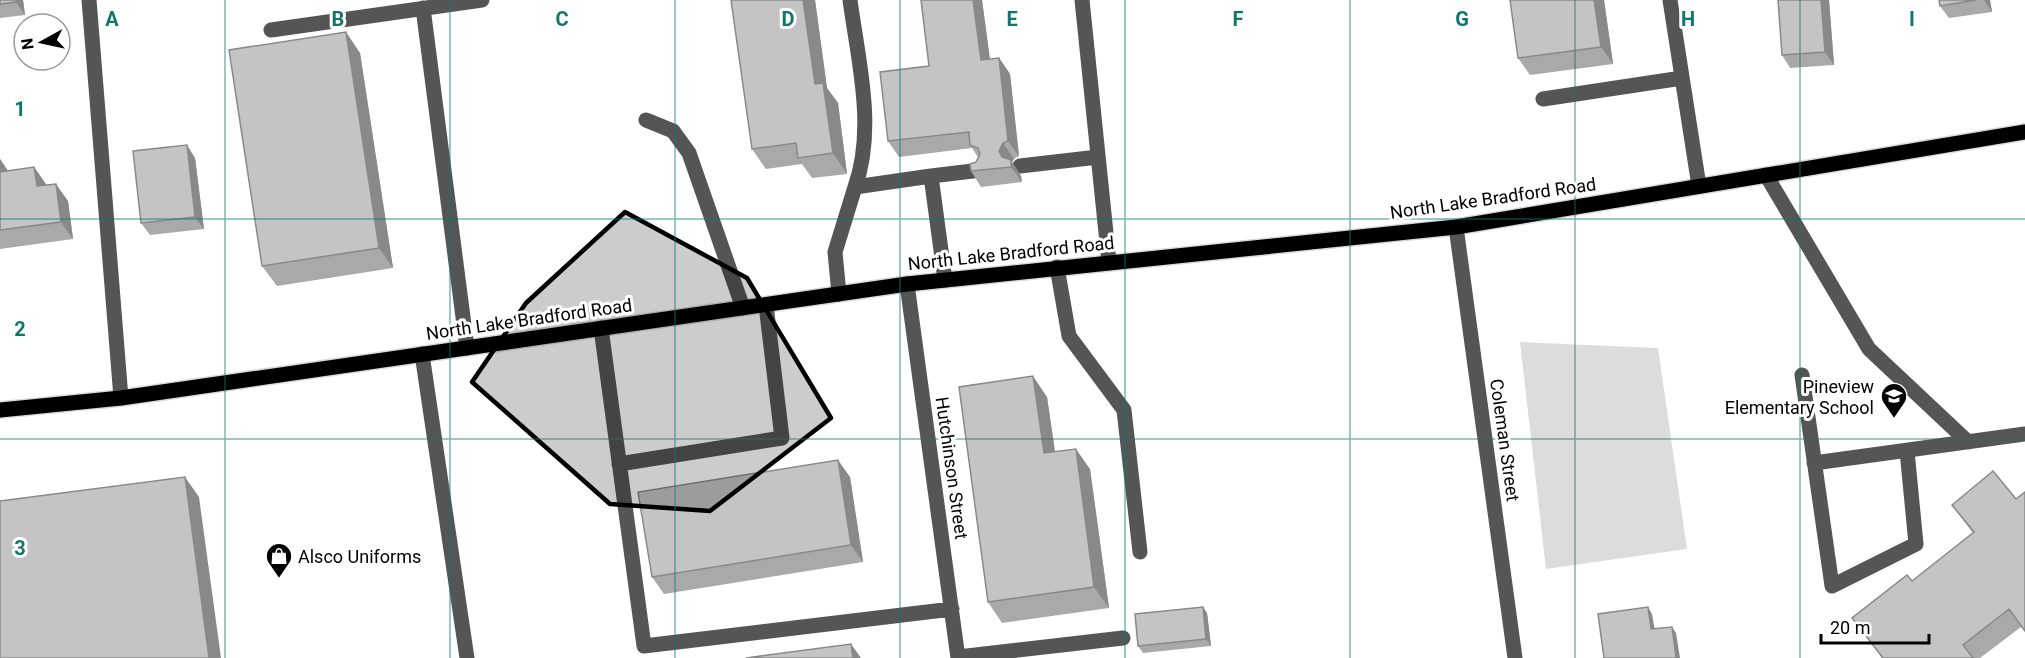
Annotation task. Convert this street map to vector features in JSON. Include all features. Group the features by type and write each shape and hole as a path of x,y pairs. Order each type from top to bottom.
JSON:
{"main road":[{"name":"North Lake Bradford Road","path":"0,410 122,398 907,284 1455,227 2025,132"}],"street":[{"path":"89,0 122,398"},
{"path":"271,30 367,8 423,8 482,0"},
{"path":"839,294 835,252 865,148 865,118 850,0"},
{"path":"1082,0 1109,262"},
{"path":"1670,0 1699,186"},
{"path":"423,8 467,348"},
{"path":"1543,99 1682,78"},
{"path":"646,120 673,132 690,153 743,308"},
{"path":"1020,166 1098,157"},
{"path":"855,187 981,171"},
{"path":"1766,174 1869,349 1968,442"},
{"path":"931,176 945,280"},
{"name":"Coleman Street","path":"1455,227 1515,658"},
{"path":"1057,267 1069,336 1124,410 1140,552"},
{"name":"Hutchinson Street","path":"907,284 958,658"},
{"path":"619,464 782,438 765,305"},
{"path":"601,328 644,646 952,609"},
{"path":"422,354 467,658"},
{"path":"1802,375 1832,586 1916,544 1907,451"},
{"path":"1814,463 2025,434"},
{"path":"958,658 1123,638"}],"highlighted area":[{"path":"625,212 747,278 831,418 710,511 610,504 472,382 526,303"}],"shaded area":[{"path":"1520,342 1658,348 1687,549 1546,569"}],"building":[{"path":"0,0 16,0 16,2 0,4"},
{"path":"731,0 803,0 815,84 823,83 833,153 798,158 796,143 752,149"},
{"path":"921,0 973,0 981,60 999,58 1008,141 1003,143 999,151 1002,157 1011,160 1011,167 971,171 970,164 976,162 980,154 978,148 970,145 969,132 888,141 880,72 929,66"},
{"path":"1510,0 1594,0 1601,47 1518,58"},
{"path":"1778,0 1821,0 1825,52 1782,55"},
{"path":"1939,0 1976,0 1940,6"},
{"path":"346,32 379,248 262,266 229,50"},
{"path":"187,145 195,217 141,223 133,151"},
{"path":"34,167 37,186 56,184 61,222 0,230 0,172"},
{"path":"1033,376 1044,453 1076,449 1094,587 988,602 959,387"},
{"path":"838,460 851,545 652,577 638,492"},
{"path":"1993,471 2016,499 2025,492 2025,631 2009,609 1963,645 1973,658 1883,658 1852,618 1907,575 1912,581 1974,532 1952,505"},
{"path":"185,477 209,658 0,658 0,501"},
{"path":"1203,607 1206,639 1138,646 1135,614"},
{"path":"1648,607 1651,629 1672,627 1676,658 1604,658 1598,614"},
{"path":"851,644 853,658 746,658"}],"place":[{"name":"Pineview Elementary School","path":"1894,419"},
{"name":"Alsco Uniforms","path":"279,579"}]}
